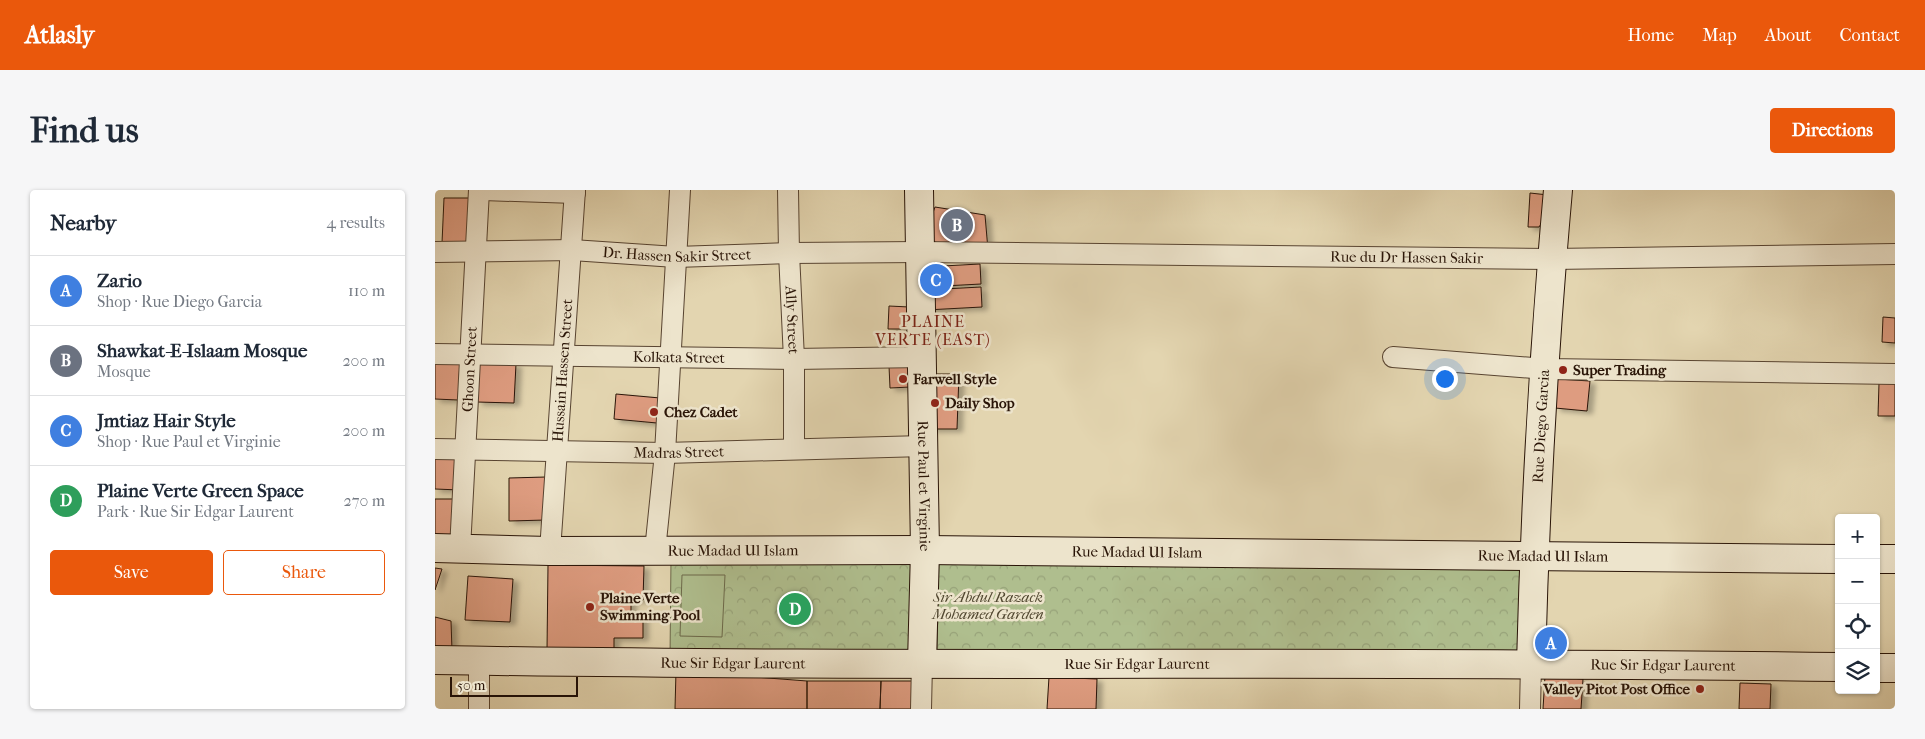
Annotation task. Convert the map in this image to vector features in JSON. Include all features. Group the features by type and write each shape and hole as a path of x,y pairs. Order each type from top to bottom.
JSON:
{"main road":[{"name":"Rue Paul et Virginie","path":"919,190 925,550 922,663"},
{"name":"Rue Diego Garcia","path":"1531,664 1534,554 1558,190"},
{"name":"Rue Madad Ul Islam","path":"448,548 550,552 925,550 1534,554 1835,559"},
{"path":"1880,559 1895,559"},
{"name":"Rue Sir Edgar Laurent","path":"435,660 1835,667"},
{"path":"1880,668 1895,668"}],"street":[{"path":"481,190 575,192"},
{"name":"Ghoon Street","path":"448,548 465,450 481,190"},
{"path":"655,551 665,453 680,190"},
{"name":"Ally Street","path":"788,190 794,359 794,449"},
{"name":"Hussain Hassen Street","path":"550,552 575,192"},
{"name":"Dr. Hassen Sakir Street","path":"435,252 571,250 676,257 789,253 921,252"},
{"name":"Rue du Dr Hassen Sakir","path":"921,252 1552,259 1895,254"},
{"name":"Kolkata Street","path":"435,354 794,359 922,357"},
{"path":"1393,357 1545,369 1895,374"},
{"name":"Madras Street","path":"435,449 665,453 923,446"},
{"path":"479,660 479,709"},
{"path":"921,709 922,663"},
{"path":"1530,709 1531,664"}],"green space":[{"name":"Sir Abdul Razack Mohamed Garden","path":"939,554 1525,561 1525,653 937,655"},
{"path":"671,558 921,560 920,660 670,658"},
{"path":"682,575 725,575 722,637 680,636"}],"building":[{"path":"1530,193 1548,195 1547,215 1539,227 1528,227"},
{"path":"444,198 473,198 472,243 442,243"},
{"path":"935,207 985,215 988,250 947,250 925,235"},
{"path":"980,264 981,284 925,287 924,267"},
{"path":"981,287 982,307 926,310 925,290"},
{"path":"889,306 909,307 908,329 888,329"},
{"path":"1883,317 1895,318 1895,343 1882,342"},
{"path":"435,360 460,361 458,400 435,399"},
{"path":"479,363 516,364 514,403 477,402"},
{"path":"909,364 910,387 890,388 889,366"},
{"path":"931,374 959,374 957,429 930,429"},
{"path":"1557,379 1590,381 1587,411 1555,408"},
{"path":"1879,383 1895,383 1895,416 1878,416"},
{"path":"616,394 660,398 657,423 614,419"},
{"path":"435,454 461,454 460,490 435,489"},
{"path":"546,477 546,520 509,521 509,478"},
{"path":"435,499 454,499 453,535 435,534"},
{"name":"Plaine Verte Swimming Pool","path":"548,565 644,566 643,600 631,600 631,614 643,614 643,638 614,638 614,650 547,650"},
{"path":"435,568 442,569 435,590"},
{"path":"468,576 513,579 510,622 465,620"},
{"path":"435,617 451,621 452,651 435,650"},
{"path":"676,671 807,681 807,709 675,709"},
{"path":"1545,676 1583,679 1581,709 1543,709"},
{"path":"1049,677 1097,679 1096,709 1047,709"},
{"path":"807,681 881,681 880,709 807,709"},
{"path":"881,681 918,681 915,709 880,709"},
{"path":"1740,683 1771,684 1770,709 1739,709"}],"place":[{"name":"Shawkat-E-Islaam Mosque","path":"957,225"},
{"name":"Jmtiaz Hair Style","path":"936,280"},
{"name":"Super Trading","path":"1563,370"},
{"name":"Farwell Style","path":"903,379"},
{"name":"Daily Shop","path":"935,403"},
{"name":"Chez Cadet","path":"654,412"},
{"name":"Plaine Verte Swimming Pool","path":"590,607"},
{"name":"Plaine Verte Green Space","path":"795,609"},
{"name":"Zario","path":"1551,643"},
{"name":"Valley Pitot Post Office","path":"1700,689"}],"district":[{"name":"PLAINE VERTE (EAST)","path":"933,330"}]}
